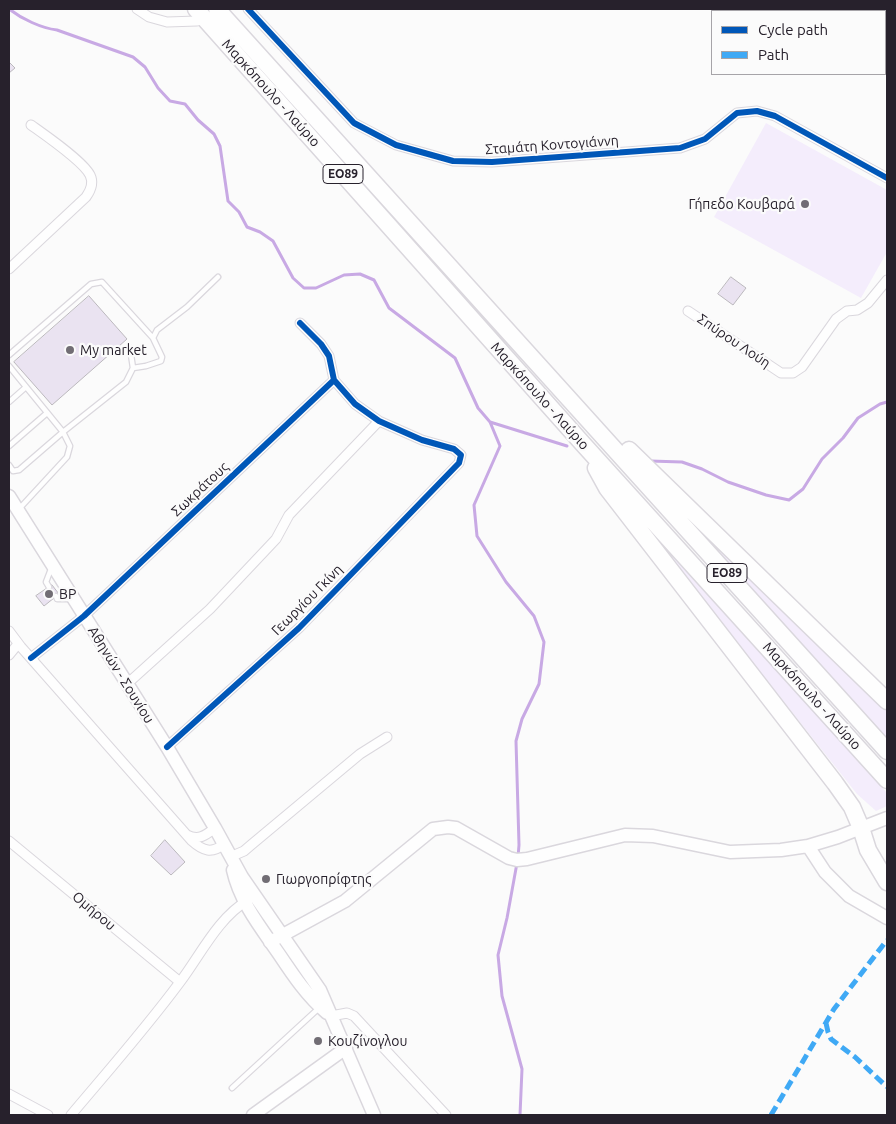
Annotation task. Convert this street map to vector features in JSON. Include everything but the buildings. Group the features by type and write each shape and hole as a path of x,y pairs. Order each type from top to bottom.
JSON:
{"highway":[{"name":"Μαρκόπουλο - Λαύριο","path":"206,12 566,395 887,751"},
{"name":"Μαρκόπουλο - Λαύριο","path":"206,12 583,444 887,780"},
{"path":"566,395 585,406 887,701"},
{"path":"583,444 607,488 836,783 852,808 868,850 887,882"}],"main road":[{"name":"Αθηνών - Σουνίου","path":"9,496 215,828 230,857 236,883 282,935 320,990 373,1114"},
{"path":"270,942 346,901 433,829 456,828 509,858 517,860 625,835 653,836 730,852 781,850 808,846 886,818"},
{"path":"808,846 825,872 850,896 887,918"},
{"name":"Αθηνών - Σουνίου","path":"249,899 270,942 304,989 331,1016"},
{"path":"253,1115 346,1048"}],"street":[{"path":"137,9 149,17 167,22 198,21 206,12"},
{"name":"Σταμάτη Κοντογιάννη","path":"248,9 354,123 396,145 453,161 492,162 680,148 705,139 737,114 757,111 775,116 887,178"},
{"path":"9,269 86,197 92,183 90,175 85,169 61,147 31,125"},
{"name":"Σπύρου Λούη","path":"688,310 781,373 792,374 802,367 836,319 847,311 857,310 868,303 887,280"},
{"path":"127,684 210,609 276,539 289,515 379,421 354,404 334,380 329,356 321,344 300,323"},
{"name":"Σωκράτους","path":"30,658 84,616 334,380"},
{"name":"Γεωργίου Γκίνη","path":"167,748 299,628 459,463 461,455 454,449 422,440 379,421"},
{"path":"9,631 30,658 196,846 207,851 214,851 224,844"},
{"path":"9,655 18,644"},
{"path":"230,857 244,851 360,754 386,737"},
{"path":"187,835 197,839 202,838 215,828"},
{"name":"Ομήρου","path":"9,841 180,982"},
{"path":"71,1115 180,982 223,922 249,899"},
{"path":"331,1016 347,1014 354,1016 360,1021 446,1115"},
{"path":"9,1094 48,1115"}],"lane":[{"path":"153,338 158,330 218,277"},
{"path":"9,355 91,284 102,282 153,338 162,357 161,362 133,368"},
{"path":"9,465 13,470 19,470 126,382 133,368 130,348"},
{"path":"9,366 63,432 70,446 67,457 18,510"},
{"path":"9,402 26,387"},
{"path":"9,446 47,413"},
{"path":"49,587 46,582 52,565"},
{"path":"56,596 57,599 74,599"},
{"path":"232,1088 320,1007"}],"shaded area":[{"name":"Γήπεδο Κουβαρά","path":"766,123 887,190 887,252 861,298 714,217"},
{"path":"656,489 887,710 887,745"},
{"path":"622,495 887,793 887,806 876,811 857,794 621,497"}],"waterway":[{"path":"9,9 38,25 133,57 145,67 158,88 170,101 185,104 198,120 214,134 220,146 228,201 239,212 247,227 260,232 273,241 293,278 304,288 316,288 344,275 360,274 374,280 389,308 455,358 478,408 490,422 567,446"},
{"path":"650,461 682,462 702,469 728,482 766,495 789,500 803,489 822,459 843,438 858,418 880,404 887,402"},
{"path":"490,422 500,446 474,505 477,536 506,582 534,616 544,642 539,684 522,719 516,741 518,857"},
{"path":"517,863 498,955 502,996 522,1069 520,1115"}],"marked path":[{"path":"771,1115 834,1009 887,940"},
{"path":"826,1023 831,1039 855,1057 887,1087"}],"cycle path":[{"path":"248,9 354,123 396,145 453,161 492,162 680,148 705,139 737,113 757,111 775,116 887,178"},
{"path":"167,747 299,628 459,463 461,455 454,449 422,440 379,421 355,404 334,380 329,356 321,344 300,323"},
{"path":"31,658 84,616 334,380"}],"place":[{"name":"Γήπεδο Κουβαρά","path":"805,204"},
{"name":"My market","path":"70,350"},
{"name":"BP","path":"49,594"},
{"name":"Γιωργοπρίφτης","path":"266,879"},
{"name":"Κουζίνογλου","path":"318,1041"}]}
